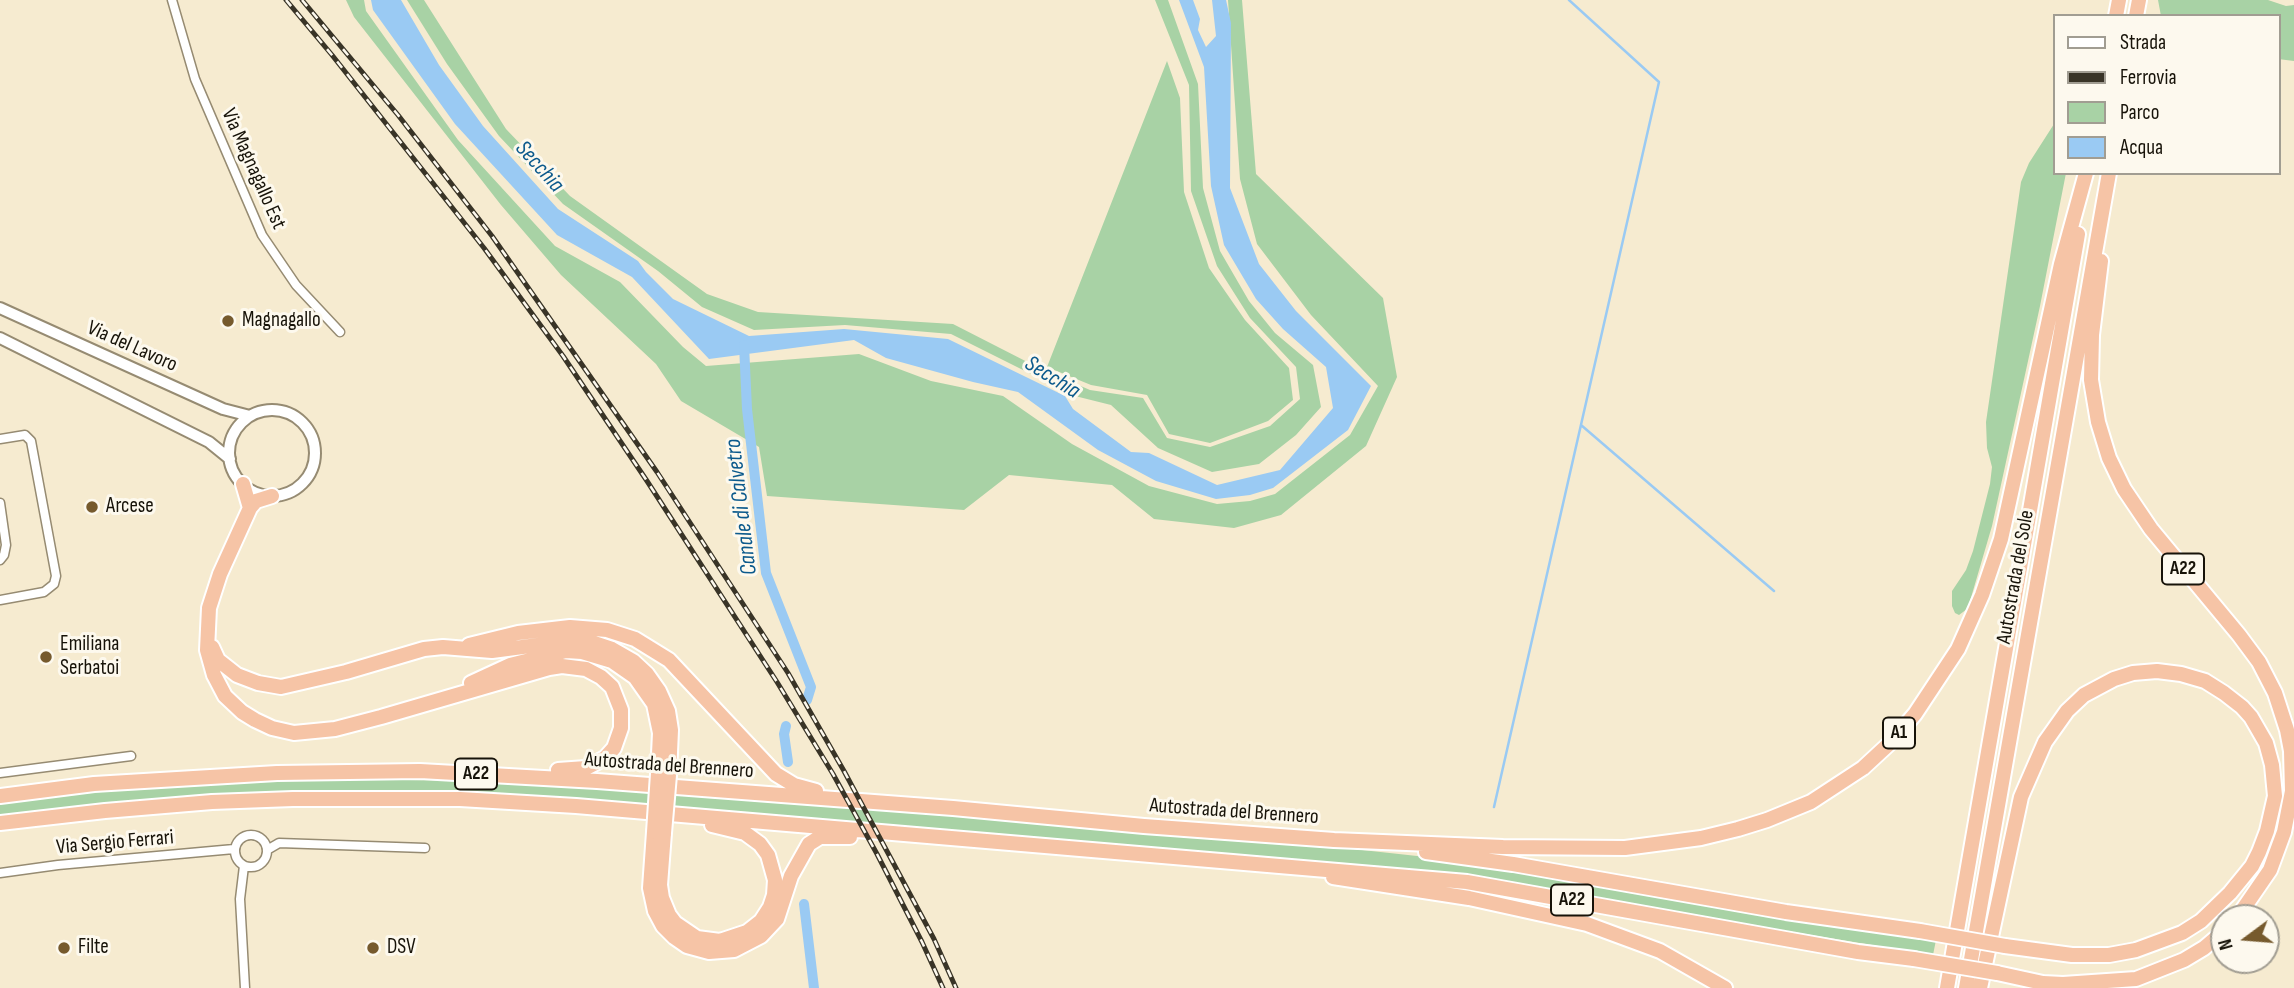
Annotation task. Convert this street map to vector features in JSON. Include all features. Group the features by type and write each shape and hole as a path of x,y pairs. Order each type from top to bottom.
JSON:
{"highway":[{"name":"A1","path":"1334,840 1543,848 1625,848 1664,844 1738,829 1794,810 1828,793 1870,762 1902,730 1938,682 1958,649 1982,595 2001,539 2061,264 2086,175"},
{"name":"Autostrada del Sole","path":"1947,988 2087,175"},
{"name":"Autostrada del Sole","path":"1966,988 2109,175"},
{"name":"A22","path":"2104,199 2100,277 2091,355 2095,404 2109,458 2124,489 2151,529 2259,662 2275,694 2287,730 2291,751 2292,791 2284,832 2270,870 2246,904"},
{"path":"243,484 250,508"},
{"path":"272,496 256,501 250,508 220,574 206,625 207,650 214,675 225,696 242,712 272,728 294,733 335,729 549,668 575,667 593,672 612,687 621,710 621,728 614,748 596,764 575,770 458,766 420,771"},
{"path":"206,625 218,660 225,668 258,683 281,687 313,681 424,649 492,651 580,641 602,645 622,654 647,674 664,700 671,730 650,888 655,911 663,926 680,941 696,949 716,953 744,947 769,928 781,909 801,855 809,844 820,837 908,842 929,835"},
{"path":"458,648 518,633 562,628 585,627 621,634 649,646 669,660 763,762 788,781 813,790 883,796 953,808"},
{"path":"436,702 510,665 566,651 597,655 612,661 635,677 654,704 660,724 664,774"},
{"path":"1334,840 1513,864 1786,912 1920,930 2005,946 2073,955 2109,955 2136,950 2182,933 2201,921 2230,893 2252,866 2267,831 2275,796 2272,765 2266,743 2242,707 2205,681 2157,671 2133,673 2114,679 2092,690 2067,711 2045,742 2021,797 1980,988"},
{"name":"Autostrada del Brennero","path":"0,796 94,784 277,773 420,771 572,779 1334,840"},
{"name":"A22","path":"0,823 105,811 266,800 460,799 576,806 1467,882 2043,983 2136,979 2184,960 2210,943"},
{"path":"576,806 619,817 717,826 745,833 760,844 773,866 774,895 766,915 747,932 729,940 709,941 686,932 669,915 662,898 659,832"},
{"path":"1228,860 1469,898 1566,918 1643,943 1725,988"}],"main road":[{"name":"Via del Lavoro","path":"0,308 223,409 250,416 266,410 291,414 304,424 314,442 314,464 307,477 291,491 272,496"},
{"path":"0,338 209,442 230,459"},
{"path":"250,416 239,425 232,438 230,459 243,484 256,492 272,496"}],"street":[{"name":"Via Magnagallo Est","path":"172,0 195,79 262,235 296,285 340,332"},
{"path":"0,439 25,435 31,441 56,576 54,584 44,592 0,600"},
{"path":"0,503 6,545 0,560"},
{"path":"0,773 131,756"},
{"path":"267,850 262,840 253,835 243,837 234,849 236,859 244,866 253,867 262,863 267,850 279,843 425,848"},
{"name":"Via Sergio Ferrari","path":"0,873 234,849"},
{"path":"244,866 240,899 245,988"}],"green space":[{"path":"346,0 364,0 366,11 458,140 555,246 620,282 683,347 706,366 859,354 931,381 1003,396 1072,444 1149,486 1217,504 1250,501 1275,494 1350,435 1378,386 1311,315 1257,244 1240,179 1228,0 1242,0 1256,174 1383,298 1397,377 1366,446 1281,515 1234,528 1154,519 1112,485 1009,475 964,510 767,496 759,447 681,401 656,364 561,275 501,205 354,17"},
{"path":"407,0 424,0 506,129 570,196 707,294 758,312 953,324 1041,369 1090,390 1143,398 1167,438 1210,447 1270,426 1300,399 1296,367 1250,318 1217,266 1191,191 1189,85 1155,0 1168,0 1198,84 1203,188 1220,251 1249,301 1275,333 1313,365 1321,407 1296,435 1259,464 1212,472 1158,448 1111,405 1075,396 951,334 845,325 754,330 702,307 658,271 563,204 499,136 447,64"},
{"path":"2158,0 2268,0 2286,6 2294,5 2294,61 2280,59 2280,14 2161,14"},
{"path":"1167,61 1180,98 1184,192 1209,268 1245,320 1289,368 1293,400 1268,421 1210,443 1169,434 1147,395 1091,385 1047,367"},
{"path":"2052,127 2052,175 2066,175 1992,526 1970,601 1967,609 1959,615 1952,606 1952,591 1966,570 1973,551 1990,484 1992,467 1987,448 1986,422 2021,182 2029,163"},
{"path":"318,779 503,781 687,793 1298,843 1472,862 1936,940 1933,955 1470,879 1313,861 686,809 317,795 0,819 0,802 131,789"}],"water":[{"path":"371,0 401,0 439,65 483,126 558,209 638,261 673,299 749,336 844,329 948,339 1065,396 1073,409 1131,452 1149,453 1217,485 1280,470 1333,408 1326,367 1283,329 1256,299 1224,245 1211,186 1204,67 1179,0 1193,0 1200,19 1198,30 1206,47 1216,36 1212,0 1226,0 1231,23 1230,188 1259,264 1296,311 1371,386 1348,430 1273,488 1250,495 1216,499 1156,481 1098,450 1018,392 886,358 854,340 709,359 632,277 557,235 455,124 373,10"}],"waterway":[{"path":"1494,807 1659,82 1569,0"},
{"name":"Canale di Calvetro","path":"744,345 747,409 766,573 811,687 807,700"},
{"path":"1581,425 1774,591"},
{"name":"Canale di Calvetro","path":"786,726 784,734 788,762"},
{"name":"Canale di Calvetro","path":"804,904 814,988"}],"railway":[{"path":"286,0 484,248 563,356 647,481 833,774 877,854 943,988"},
{"path":"302,0 398,115 492,236 657,472 788,673 934,939 956,988"}],"place":[{"name":"Magnagallo","path":"228,321"},
{"name":"Arcese","path":"92,507"},
{"name":"Emiliana Serbatoi","path":"46,657"},
{"name":"Filte","path":"64,948"},
{"name":"DSV","path":"373,948"}],"water label":[{"name":"Secchia","path":"539,167"},
{"name":"Secchia","path":"1052,378"}]}
